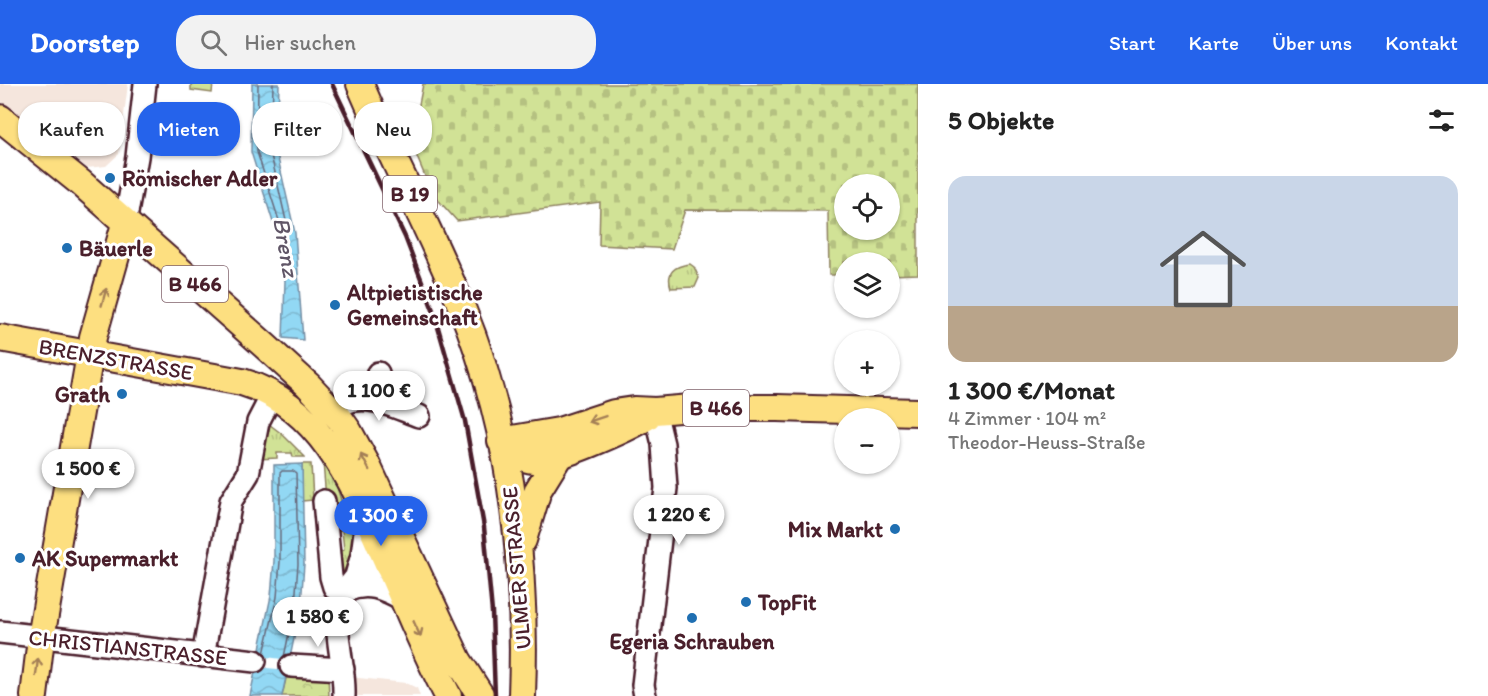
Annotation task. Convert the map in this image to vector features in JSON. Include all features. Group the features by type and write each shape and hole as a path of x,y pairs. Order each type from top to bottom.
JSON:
{"main road":[{"name":"B 19","path":"360,84 461,304 485,377 501,441"},
{"name":"B 466","path":"0,118 48,155 281,360 333,411 349,432 367,465 458,660 481,696"},
{"path":"34,696 41,638 90,354 97,321 125,224"},
{"name":"BRENZSTRASSE","path":"0,338 254,385 303,417 329,446 339,462 367,516 448,696"},
{"name":"B 466","path":"501,441 559,431 623,411 713,408 918,412"},
{"name":"B 466","path":"501,441 525,458 541,460 559,456 630,426 655,411"},
{"name":"ULMER STRASSE","path":"501,441 511,490 519,555 524,629 522,696"},
{"path":"519,555 538,489 559,456"}],"street":[{"path":"125,224 134,176 145,84"},
{"path":"376,400 378,373"},
{"path":"203,656 231,501 248,474 258,422 272,395"},
{"path":"333,411 340,404 350,400 376,400 419,416"},
{"path":"645,696 643,685 666,488 663,444 655,411"},
{"path":"324,501 331,577 334,587 376,586 404,600"},
{"path":"344,696 337,619 362,555 367,516"},
{"path":"348,588 373,567 389,567 416,572"},
{"name":"CHRISTIANSTRASSE","path":"0,632 255,661"},
{"path":"291,666 343,669"}],"shaded area":[{"path":"0,84 128,84 125,107 125,102 18,102 18,115 0,101"},
{"path":"71,156 117,156 106,166 87,168"},
{"path":"349,677 406,683 417,688 420,696 350,696"}],"green space":[{"path":"191,84 213,84 212,93 191,90"},
{"path":"423,84 918,84 918,274 900,275 900,252 834,252 834,275 829,275 828,211 685,210 672,249 599,245 600,202 457,221 432,193 417,156 432,156 432,102 420,102"},
{"path":"690,264 699,278 695,287 671,288 670,278 673,271 680,266"},
{"path":"265,421 305,457 293,457 292,453 277,453 277,458 258,459"},
{"path":"325,459 330,466 353,537 350,556 342,574 339,572 337,551 344,550 342,530 335,531 326,499 323,462"},
{"path":"302,464 311,464 313,500 302,501"},
{"path":"288,670 328,674 329,696 282,696"}],"water":[{"path":"252,84 279,84 278,102 252,102 252,155 251,152"},
{"name":"Brenz","path":"252,156 277,156 295,233 303,340 283,338 285,281 277,235"},
{"path":"302,464 304,564 301,605 282,696 250,696 271,596 274,561 274,465"}],"pier":[{"path":"258,656 290,660 288,670 256,667"}],"railway":[{"path":"332,84 405,237 433,310 465,421 484,527 492,612 495,696"}],"place":[{"name":"Römischer Adler","path":"110,178"},
{"name":"Bäuerle","path":"67,248"},
{"name":"Altpietistische Gemeinschaft","path":"335,305"},
{"name":"Grath","path":"122,394"},
{"name":"Mix Markt","path":"895,529"},
{"name":"AK Supermarkt","path":"20,558"},
{"name":"TopFit","path":"746,602"},
{"name":"Egeria Schrauben","path":"692,618"}]}
